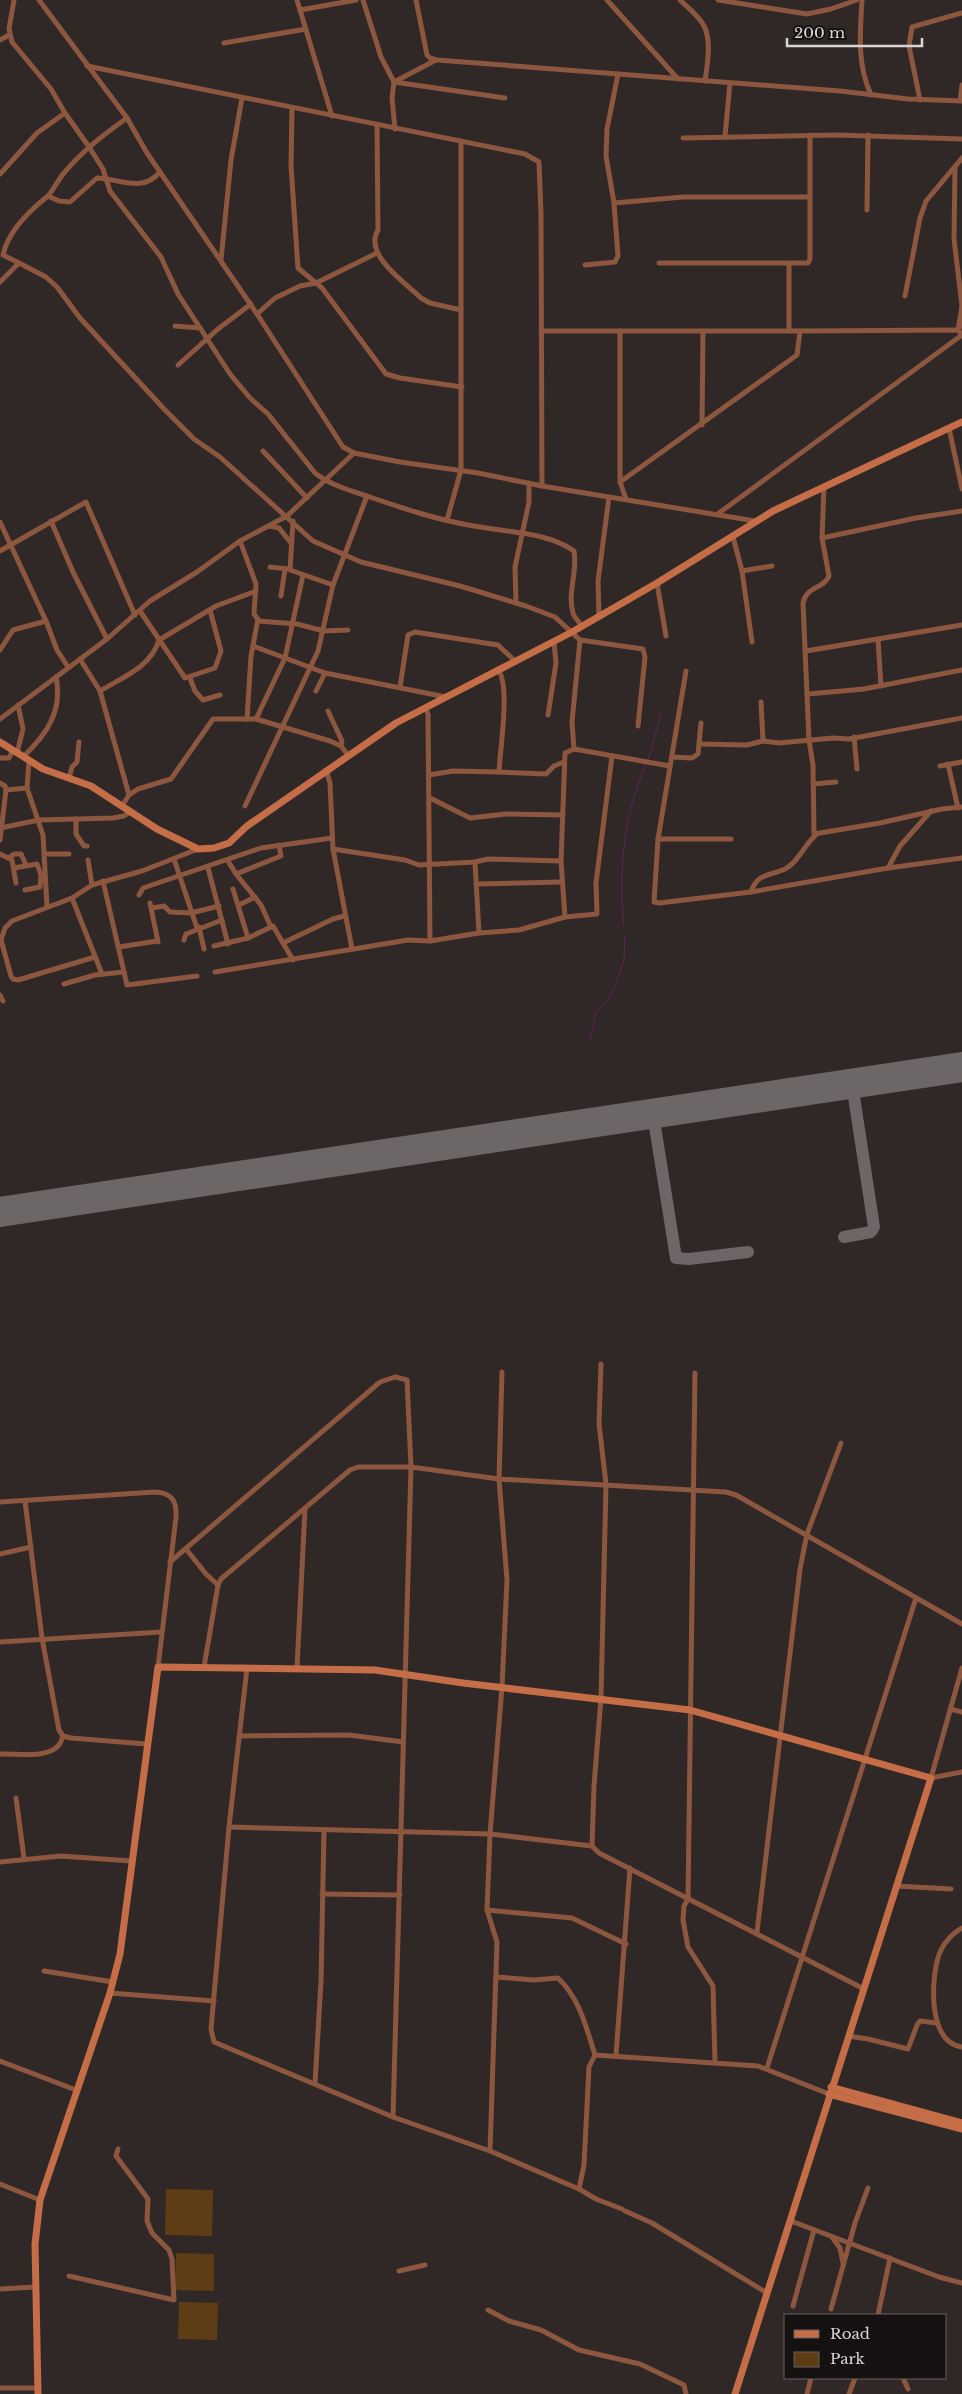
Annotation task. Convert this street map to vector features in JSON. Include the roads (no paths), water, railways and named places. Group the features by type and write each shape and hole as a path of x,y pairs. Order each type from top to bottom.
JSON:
{"street":[{"path":"14,0 9,35 12,42 32,69 51,89 89,147 107,178 110,190 161,257 178,294 244,392 268,414 315,473 326,480 367,496 424,515 522,533 568,547 574,551 573,614 582,626"},
{"path":"40,0 86,66 127,118 160,172 257,314 339,443 354,453 755,521"},
{"path":"297,0 332,116"},
{"path":"300,10 356,0"},
{"path":"363,0 381,57 394,82 392,98 396,129"},
{"path":"416,0 427,55 436,60 920,100 961,101 962,85"},
{"path":"607,0 678,79"},
{"path":"680,0 704,26 707,36 705,81"},
{"path":"718,0 807,14 831,9 857,0"},
{"path":"862,0 860,57 863,78 871,95"},
{"path":"920,100 909,46 912,27 962,13"},
{"path":"224,43 306,29"},
{"path":"1,39 9,35"},
{"path":"394,82 436,60"},
{"path":"86,66 526,154 539,162 542,214 542,486"},
{"path":"586,265 615,262 618,256 614,203 606,156 607,129 618,74"},
{"path":"394,82 505,98"},
{"path":"725,136 730,83"},
{"path":"221,260 231,160 242,98"},
{"path":"292,108 291,166 298,268 316,283 386,374 400,378 462,387"},
{"path":"0,174 37,133 65,113"},
{"path":"127,118 102,135 63,174 48,196 35,206 5,244 2,255 46,277 57,287 80,318 194,439 220,457 313,541 344,555 392,570 447,582 555,617 580,640 643,649 645,657 638,726"},
{"path":"376,125 378,230 374,242 377,253 422,298 430,303 461,310"},
{"path":"659,263 808,264 810,259 810,135"},
{"path":"683,138 868,135 962,139"},
{"path":"867,210 868,135"},
{"path":"447,520 461,470 461,141"},
{"path":"905,296 920,218 926,201 962,158"},
{"path":"955,167 954,239 962,306 961,333"},
{"path":"48,196 59,201 70,202 97,178 107,178 137,185 150,181 160,172"},
{"path":"614,203 683,197 809,197"},
{"path":"257,314 275,298 300,286 316,283 377,253"},
{"path":"0,282 19,263"},
{"path":"789,264 789,332"},
{"path":"178,365 250,304"},
{"path":"719,514 961,333 962,323"},
{"path":"175,326 200,328"},
{"path":"542,331 961,333"},
{"path":"620,331 620,482 626,499"},
{"path":"702,425 703,332"},
{"path":"620,482 797,355 800,332"},
{"path":"96,957 18,980 13,979 7,955 1,942 2,926 72,898 92,885 142,871 198,849 214,848 228,843 247,826 396,723 449,698 572,632 733,537 755,521 824,486 962,422"},
{"path":"949,428 961,477 962,489"},
{"path":"263,451 307,498"},
{"path":"0,718 107,639 150,601 197,572 240,541 287,516 354,453"},
{"path":"516,603 515,567 528,502 528,483"},
{"path":"824,486 822,538 829,576 824,584 808,592 805,596 803,615 813,784 814,834 880,823 931,811 960,808 948,764"},
{"path":"245,806 311,667 324,631 333,585 367,496"},
{"path":"599,616 598,581 609,497"},
{"path":"0,551 86,502 135,615"},
{"path":"822,538 916,518 962,511"},
{"path":"51,521 70,565 107,639"},
{"path":"281,596 288,569 293,521"},
{"path":"0,522 46,621 57,650 68,667"},
{"path":"266,526 279,528 292,543"},
{"path":"733,537 742,571 752,642"},
{"path":"240,541 254,579 256,590 254,614 259,621 294,624 324,631 348,630"},
{"path":"742,571 772,566"},
{"path":"270,567 288,569 333,585"},
{"path":"256,719 285,658 294,624 303,575"},
{"path":"657,583 666,636"},
{"path":"100,691 149,660 156,652 159,640 241,594 256,590"},
{"path":"140,611 185,678 190,678 215,668 221,652 210,610"},
{"path":"247,719 253,646 258,619"},
{"path":"0,650 13,630 46,621"},
{"path":"806,651 962,625"},
{"path":"400,687 408,635 415,632 498,644 516,662"},
{"path":"878,639 882,686"},
{"path":"574,749 572,722 580,640"},
{"path":"548,715 556,663 554,642"},
{"path":"253,646 325,673 449,698"},
{"path":"80,659 100,691 129,795"},
{"path":"686,670 658,839 653,900 656,903 751,892 888,868 962,858"},
{"path":"808,694 841,693 962,670"},
{"path":"499,672 503,678 504,704 499,772"},
{"path":"316,691 325,673"},
{"path":"0,758 20,755 41,736 56,712 59,695 56,677"},
{"path":"190,678 194,690 203,700 220,695"},
{"path":"761,702 763,741"},
{"path":"18,705 24,729 20,755 27,788 39,820 48,907"},
{"path":"426,708 428,714 430,798 430,941"},
{"path":"248,710 259,711"},
{"path":"328,711 342,741 341,746"},
{"path":"700,744 747,744 763,741 780,742 854,737 962,718"},
{"path":"122,806 129,795 138,790 171,780 213,719 256,719 341,746 348,755"},
{"path":"672,757 692,758 698,754 701,723"},
{"path":"854,737 857,769"},
{"path":"0,742 55,774 91,786 157,828 198,849"},
{"path":"69,778 72,767 77,762 79,742"},
{"path":"565,917 561,861 565,753 574,749 670,766"},
{"path":"216,972 408,940 430,941 479,933 520,930 565,917 597,914 596,883 612,756"},
{"path":"429,774 453,771 546,774 554,766 564,762"},
{"path":"940,766 962,762"},
{"path":"326,770 330,783 333,849 344,916 352,949"},
{"path":"813,784 836,782"},
{"path":"0,783 5,786 6,790 0,840"},
{"path":"6,790 27,788"},
{"path":"430,798 470,818 506,814 563,815"},
{"path":"888,868 900,846 931,811"},
{"path":"1,828 39,820 113,818 124,816 130,812"},
{"path":"76,819 76,834 84,846 88,846"},
{"path":"751,892 754,883 763,876 785,869 792,864 817,833"},
{"path":"139,895 142,888 208,868 261,848 332,838"},
{"path":"658,839 730,839"},
{"path":"236,874 282,856 279,845"},
{"path":"333,849 405,860 419,865 476,862 488,859 561,861"},
{"path":"0,854 10,857 14,854 21,854 26,865"},
{"path":"44,854 69,854"},
{"path":"10,857 16,883"},
{"path":"174,859 204,948"},
{"path":"88,860 92,885"},
{"path":"228,861 261,905 271,927"},
{"path":"476,862 479,933"},
{"path":"14,868 37,864 41,883 40,887 25,890"},
{"path":"208,868 228,944"},
{"path":"103,881 127,985 197,976"},
{"path":"476,884 562,882"},
{"path":"233,889 248,938"},
{"path":"239,905 255,897"},
{"path":"72,898 102,974"},
{"path":"119,947 157,942 151,905 164,906 170,912 191,913 219,906"},
{"path":"283,943 333,919 344,916"},
{"path":"184,940 186,934 222,920"},
{"path":"214,946 248,938 274,926 293,960"},
{"path":"64,984 102,974 124,972"},
{"path":"592,1846 594,1786 601,1698 606,1484 599,1424 601,1364"},
{"path":"490,2151 497,1942 487,1910 490,1834 502,1687 507,1580 499,1479 502,1372"},
{"path":"696,1373 688,1899 684,1906 683,1920 688,1946 713,1986 715,2063"},
{"path":"170,1562 380,1382 395,1377 407,1380 411,1467 394,2117"},
{"path":"757,1932 800,1569 807,1534 842,1443"},
{"path":"204,1667 218,1585 224,1576 350,1470 358,1467 411,1467 499,1479 726,1492 807,1534 962,1624"},
{"path":"0,1502 163,1492 173,1498 177,1506 120,1954 110,1992 40,2200 35,2244 38,2391 0,2388"},
{"path":"25,1501 42,1638 56,1722 63,1736"},
{"path":"297,1668 305,1509"},
{"path":"0,1554 32,1547"},
{"path":"186,1549 206,1574 218,1585"},
{"path":"767,2068 916,1598"},
{"path":"0,1642 161,1632"},
{"path":"158,1667 348,1668 601,1698 690,1710 931,1778 962,1772"},
{"path":"247,1668 229,1827 211,2029 214,2042 394,2117 490,2151 579,2190 652,2224 767,2293"},
{"path":"735,2394 791,2221 830,2090 931,1778 962,1668"},
{"path":"950,1708 962,1712"},
{"path":"240,1736 349,1735 404,1742"},
{"path":"63,1736 146,1744"},
{"path":"0,1754 50,1751 58,1746 63,1736"},
{"path":"16,1798 24,1858"},
{"path":"229,1827 490,1834 592,1846 599,1853 757,1932 864,1989"},
{"path":"315,2084 321,1981 324,1830"},
{"path":"0,1862 24,1858 78,1856 131,1861"},
{"path":"616,2055 626,1944 630,1868"},
{"path":"896,1886 951,1889"},
{"path":"322,1894 400,1895"},
{"path":"487,1910 572,1918 626,1944"},
{"path":"962,1928 951,1936 938,1958 935,1982 937,2023 943,2036 950,2042 962,2047"},
{"path":"44,1971 113,1982"},
{"path":"496,1977 534,1980 558,1978 572,1992 577,2002 595,2055 589,2067 584,2165 579,2190"},
{"path":"110,1992 214,2000"},
{"path":"848,2036 868,2039 908,2050 920,2021 937,2023"},
{"path":"595,2055 616,2055 767,2068 818,2089 830,2090 940,2120 962,2124"},
{"path":"0,2061 76,2090"},
{"path":"835,2076 843,2094"},
{"path":"826,2104 843,2094"},
{"path":"940,2120 962,2129"},
{"path":"70,2276 174,2300 172,2259 168,2250 152,2234 146,2221 148,2198 116,2156 118,2149"},
{"path":"0,2184 40,2200"},
{"path":"831,2309 868,2188"},
{"path":"791,2221 939,2277 962,2283"},
{"path":"793,2306 814,2230"},
{"path":"832,2236 840,2248 844,2264"},
{"path":"878,2314 890,2258"},
{"path":"399,2271 425,2265"},
{"path":"0,2289 35,2287"},
{"path":"488,2310 509,2321 541,2330 579,2350 640,2364 684,2385 686,2394"},
{"path":"807,2394 811,2379"},
{"path":"849,2394 855,2379"},
{"path":"903,2379 908,2389"}],"waterway":[{"path":"648,760 662,711"},
{"path":"624,926 622,906 624,844 632,803 646,764"},
{"path":"590,1039 596,1012 604,1005 613,990 624,960 625,936"}]}
